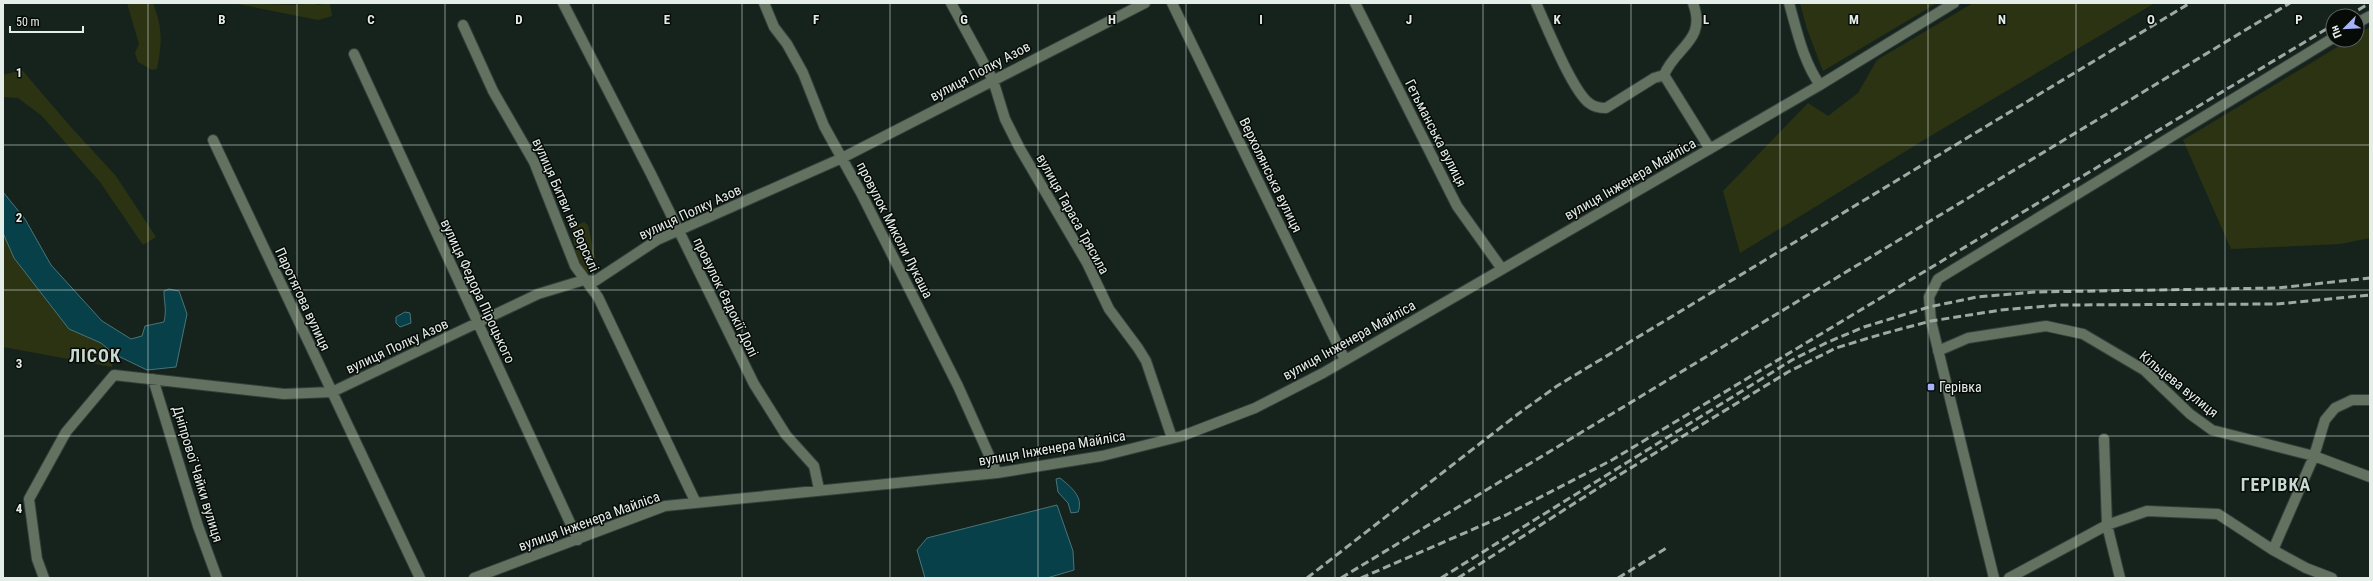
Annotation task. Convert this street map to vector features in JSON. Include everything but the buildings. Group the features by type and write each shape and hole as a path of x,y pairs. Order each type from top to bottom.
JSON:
{"street":[{"name":"провулок Євдокії Долі","path":"563,3 754,384 786,435 814,466 819,489"},
{"name":"провулок Миколи Лукаша","path":"764,3 774,27 795,57 824,126 842,158 958,386 997,473"},
{"name":"вулиця Тараса Трясила","path":"951,3 993,80 1005,119 1019,147 1087,263 1109,309 1146,361 1172,438"},
{"name":"вулиця Полку Азов","path":"44,578 37,558 29,499 66,432 114,375 284,394 332,392 538,294 584,280 595,281 657,240 679,232 842,158 1145,3"},
{"name":"Верхолянська вулиця","path":"1172,3 1345,360"},
{"name":"Гетьманська вулиця","path":"1356,3 1457,206 1502,269"},
{"path":"1536,3 1568,71 1582,96 1589,104 1598,108 1606,108 1654,78 1664,75 1670,62 1686,46 1694,35 1697,24 1693,3"},
{"path":"1789,3 1800,45 1812,74 1820,85"},
{"name":"вулиця Інженера Майліса","path":"474,578 665,506 819,489 997,473 1102,456 1172,438 1255,408 1345,360 1710,149 1820,85 1954,3"},
{"name":"вулиця Битви на Ворсклі","path":"463,25 493,91 534,162 576,266 584,280 598,297 696,503"},
{"path":"1994,578 1931,321 1929,297 1938,279 2325,43"},
{"name":"вулиця Федора Піроцького","path":"354,54 477,324 578,540"},
{"path":"1664,75 1710,149"},
{"name":"Паротягова вулиця","path":"213,140 420,578"},
{"name":"Кільцева вулиця","path":"1938,351 1968,338 2046,326 2083,334 2144,370 2190,414 2212,430 2314,456 2370,477"},
{"name":"Дніпрової Чайки вулиця","path":"153,379 198,526 217,578"},
{"path":"2273,550 2314,456 2325,420 2336,408 2352,400 2370,400"},
{"path":"2104,439 2107,525 2120,578"},
{"path":"2009,578 2107,525 2147,511 2218,514 2273,550 2306,568 2332,578"}],"green space":[{"path":"127,3 153,3 159,21 161,36 157,69 152,70 138,62 135,53 139,44"},
{"path":"233,3 294,5 316,3 317,5 330,3 332,16 318,20"},
{"path":"1800,3 1937,3 1823,71 1807,29"},
{"path":"1973,3 2155,3 1927,138 1740,253 1723,191 1808,103 1828,116 1858,93 1877,60"},
{"path":"2370,27 2370,238 2340,244 2231,249 2183,140 2336,48 2365,48 2365,30"},
{"path":"22,70 70,126 116,176 156,237 143,245 100,182 42,116 18,98 3,97 3,75"},
{"path":"584,222 588,225 597,268 592,272 586,273 579,266 572,251 575,247 572,233 574,226"},
{"path":"3,233 14,258 69,329 101,343 114,354 112,367 3,347"}],"water":[{"path":"3,192 25,219 51,265 102,321 131,339 142,336 145,326 164,322 164,291 169,289 179,291 187,314 176,367 147,370 114,354 101,343 69,329 14,258 3,233"},
{"path":"405,312 410,313 411,323 400,327 396,323 396,317"},
{"path":"1060,478 1078,497 1078,512 1071,513 1068,503 1058,492 1056,479"},
{"path":"1057,505 1073,551 1074,570 1047,578 925,578 917,550 927,538"}],"railway":[{"path":"1307,578 1518,414 1557,386 2190,3"},
{"path":"1341,578 2290,3"},
{"path":"2362,8 2370,3"},
{"path":"1361,578 1506,515 1612,460 2325,30"},
{"path":"1441,578 1792,360 1828,342 1864,327 1929,307 1977,297 2035,292 2277,288 2370,278"},
{"path":"1458,578 1606,483 1788,372 1836,348 1931,321 2001,310 2060,305 2277,304 2370,295"},
{"path":"1618,578 1668,547"}],"place":[{"name":"Герівка","path":"1931,387"}],"district":[{"name":"ЛІСОК","path":"95,355"},
{"name":"ГЕРІВКА","path":"2276,484"}]}
